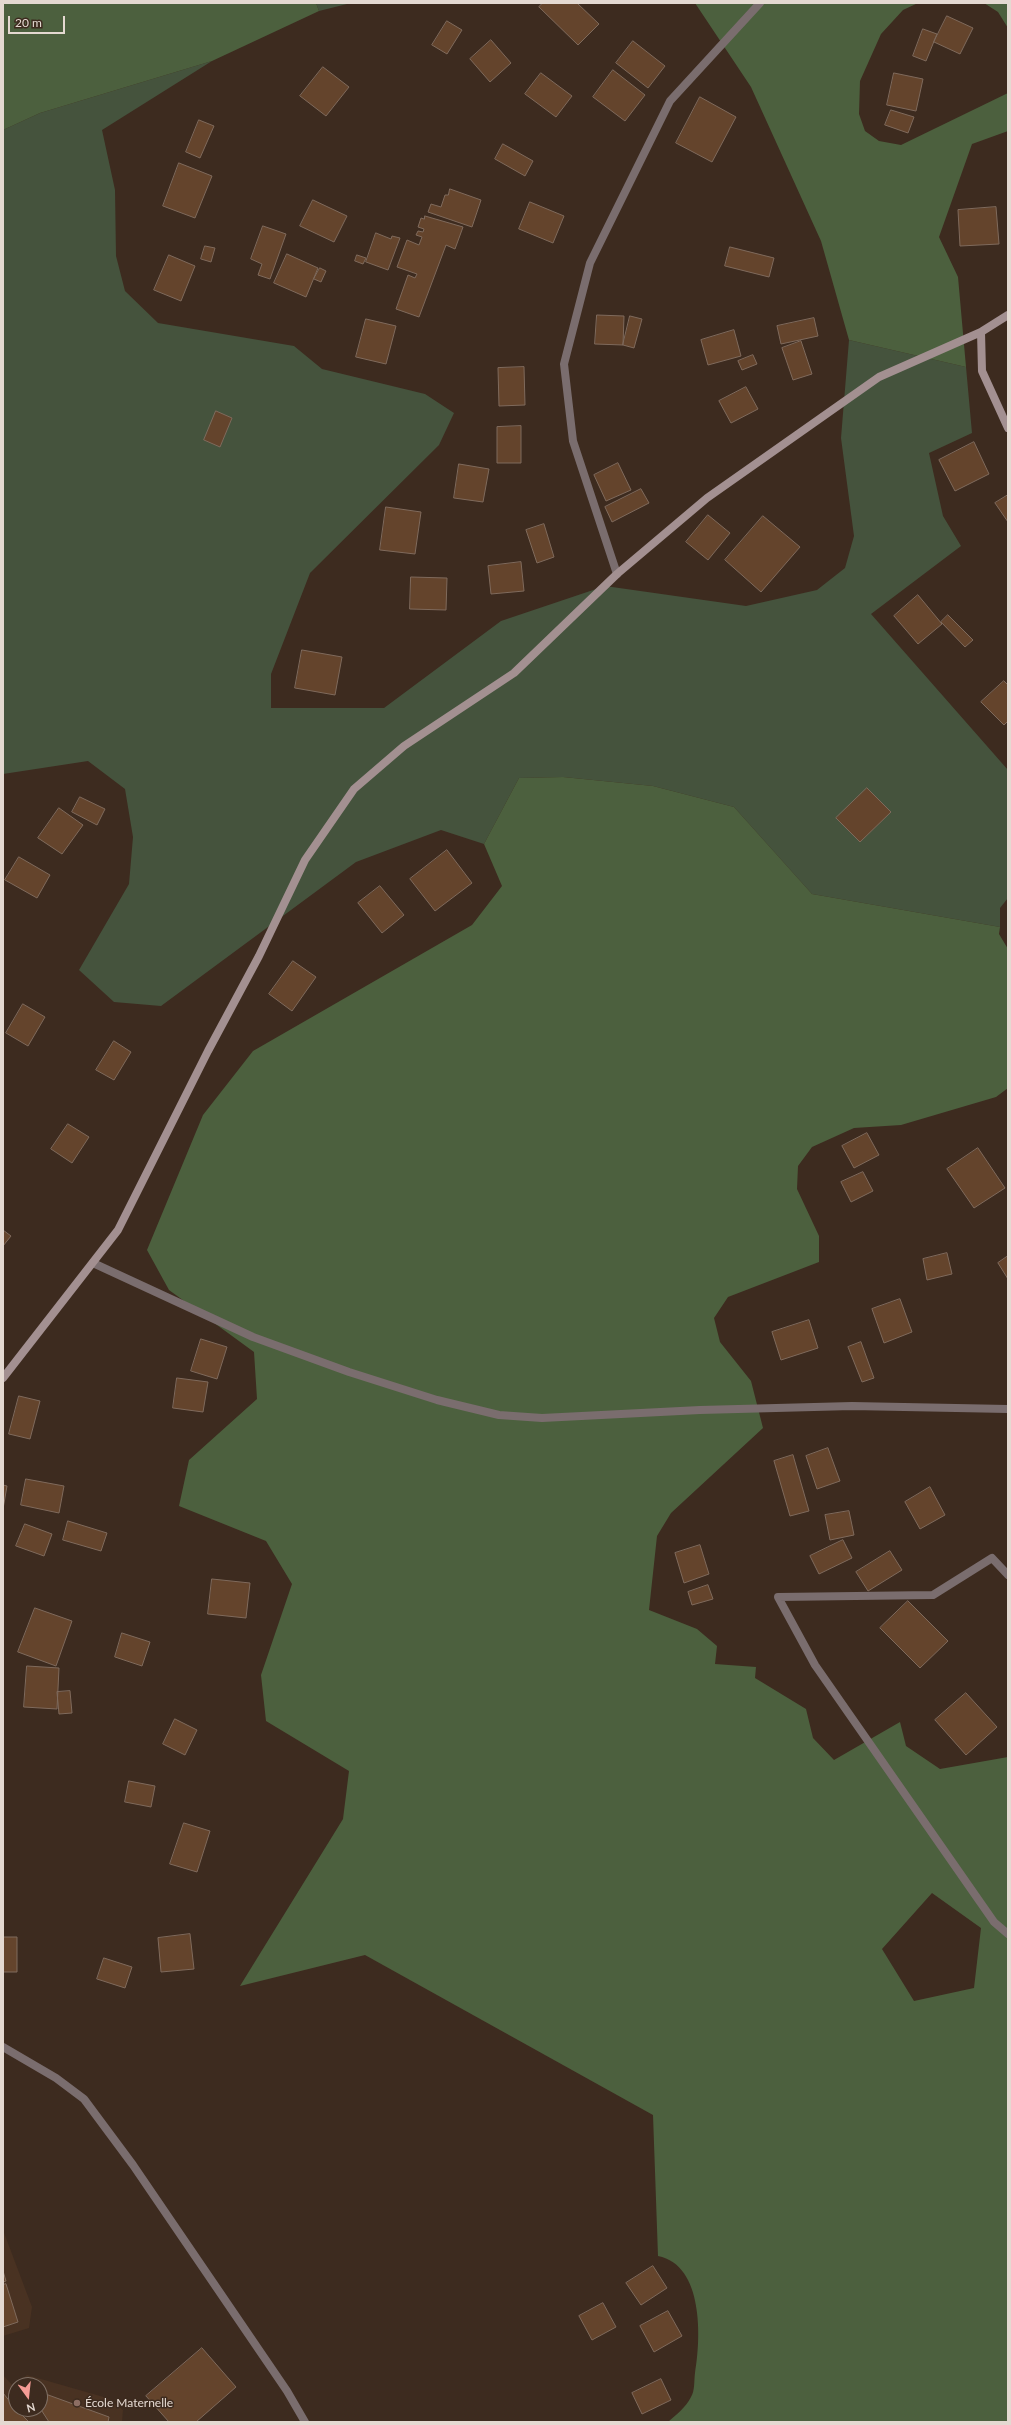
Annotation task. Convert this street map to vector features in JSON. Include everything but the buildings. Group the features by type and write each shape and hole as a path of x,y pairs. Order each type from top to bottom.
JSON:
{"street":[{"path":"617,574 573,441 564,364 590,263 670,101 760,3"},
{"path":"3,1378 93,1263 122,1223 259,956 305,860 354,789 404,746 514,673 617,574 707,498 879,377 981,332 1008,315"},
{"path":"981,332 982,371 1008,428"},
{"path":"93,1263 253,1337 349,1372 437,1400 499,1415 542,1418 700,1410 852,1406 1008,1409"},
{"path":"1008,1575 992,1558 932,1594 778,1597 815,1665 994,1922 1008,1934"},
{"path":"3,2047 56,2078 84,2099 133,2165 287,2391 305,2422"}],"shaded area":[{"path":"3,2230 32,2307 29,2328 3,2336"},
{"name":"École Maternelle","path":"3,2375 8,2380 8,2417 48,2417 48,2381 107,2398 123,2410 122,2422 3,2422"}],"green space":[{"path":"3,3 316,3 319,11 212,61 40,113 3,130"},
{"path":"316,3 351,3 319,11"},
{"path":"695,3 918,3 903,10 881,34 860,81 859,114 865,131 879,141 901,145 1008,93 1008,131 972,144 939,237 958,277 966,367 849,340 821,241 751,87"},
{"path":"984,3 1008,3 1008,28 998,12"},
{"path":"212,61 102,130 115,190 116,256 125,291 158,323 294,346 322,369 425,394 454,413 439,445 310,573 271,674 271,708 384,708 501,621 605,586 746,606 817,590 845,568 854,536 841,438 849,340 966,367 972,433 929,453 943,516 961,546 871,614 1008,770 1008,898 1000,908 1000,927 812,894 734,807 653,786 563,777 519,778 484,844 441,830 356,862 161,1006 114,1002 79,970 129,884 133,837 125,789 88,761 3,774 3,130 40,113"},
{"path":"563,777 653,786 734,807 812,894 1000,927 999,934 1008,949 1008,1088 996,1097 901,1125 854,1128 812,1147 798,1166 797,1189 819,1236 819,1262 728,1297 714,1318 720,1342 751,1381 763,1428 671,1513 657,1536 649,1610 697,1629 717,1646 715,1664 756,1667 755,1678 806,1709 813,1738 834,1760 900,1722 906,1746 940,1769 1008,1757 1008,2422 668,2422 681,2411 693,2392 697,2359 698,2323 692,2288 684,2273 673,2262 658,2256 653,2115 365,1955 240,1986 343,1819 349,1771 266,1721 261,1675 292,1584 266,1541 179,1506 189,1460 257,1399 254,1352 169,1290 147,1250 203,1115 253,1051 472,925 502,886 484,844 519,778","holes":["932,1893 981,1928 974,1988 914,2001 882,1949"]}],"place":[{"name":"École Maternelle","path":"77,2403"}]}
